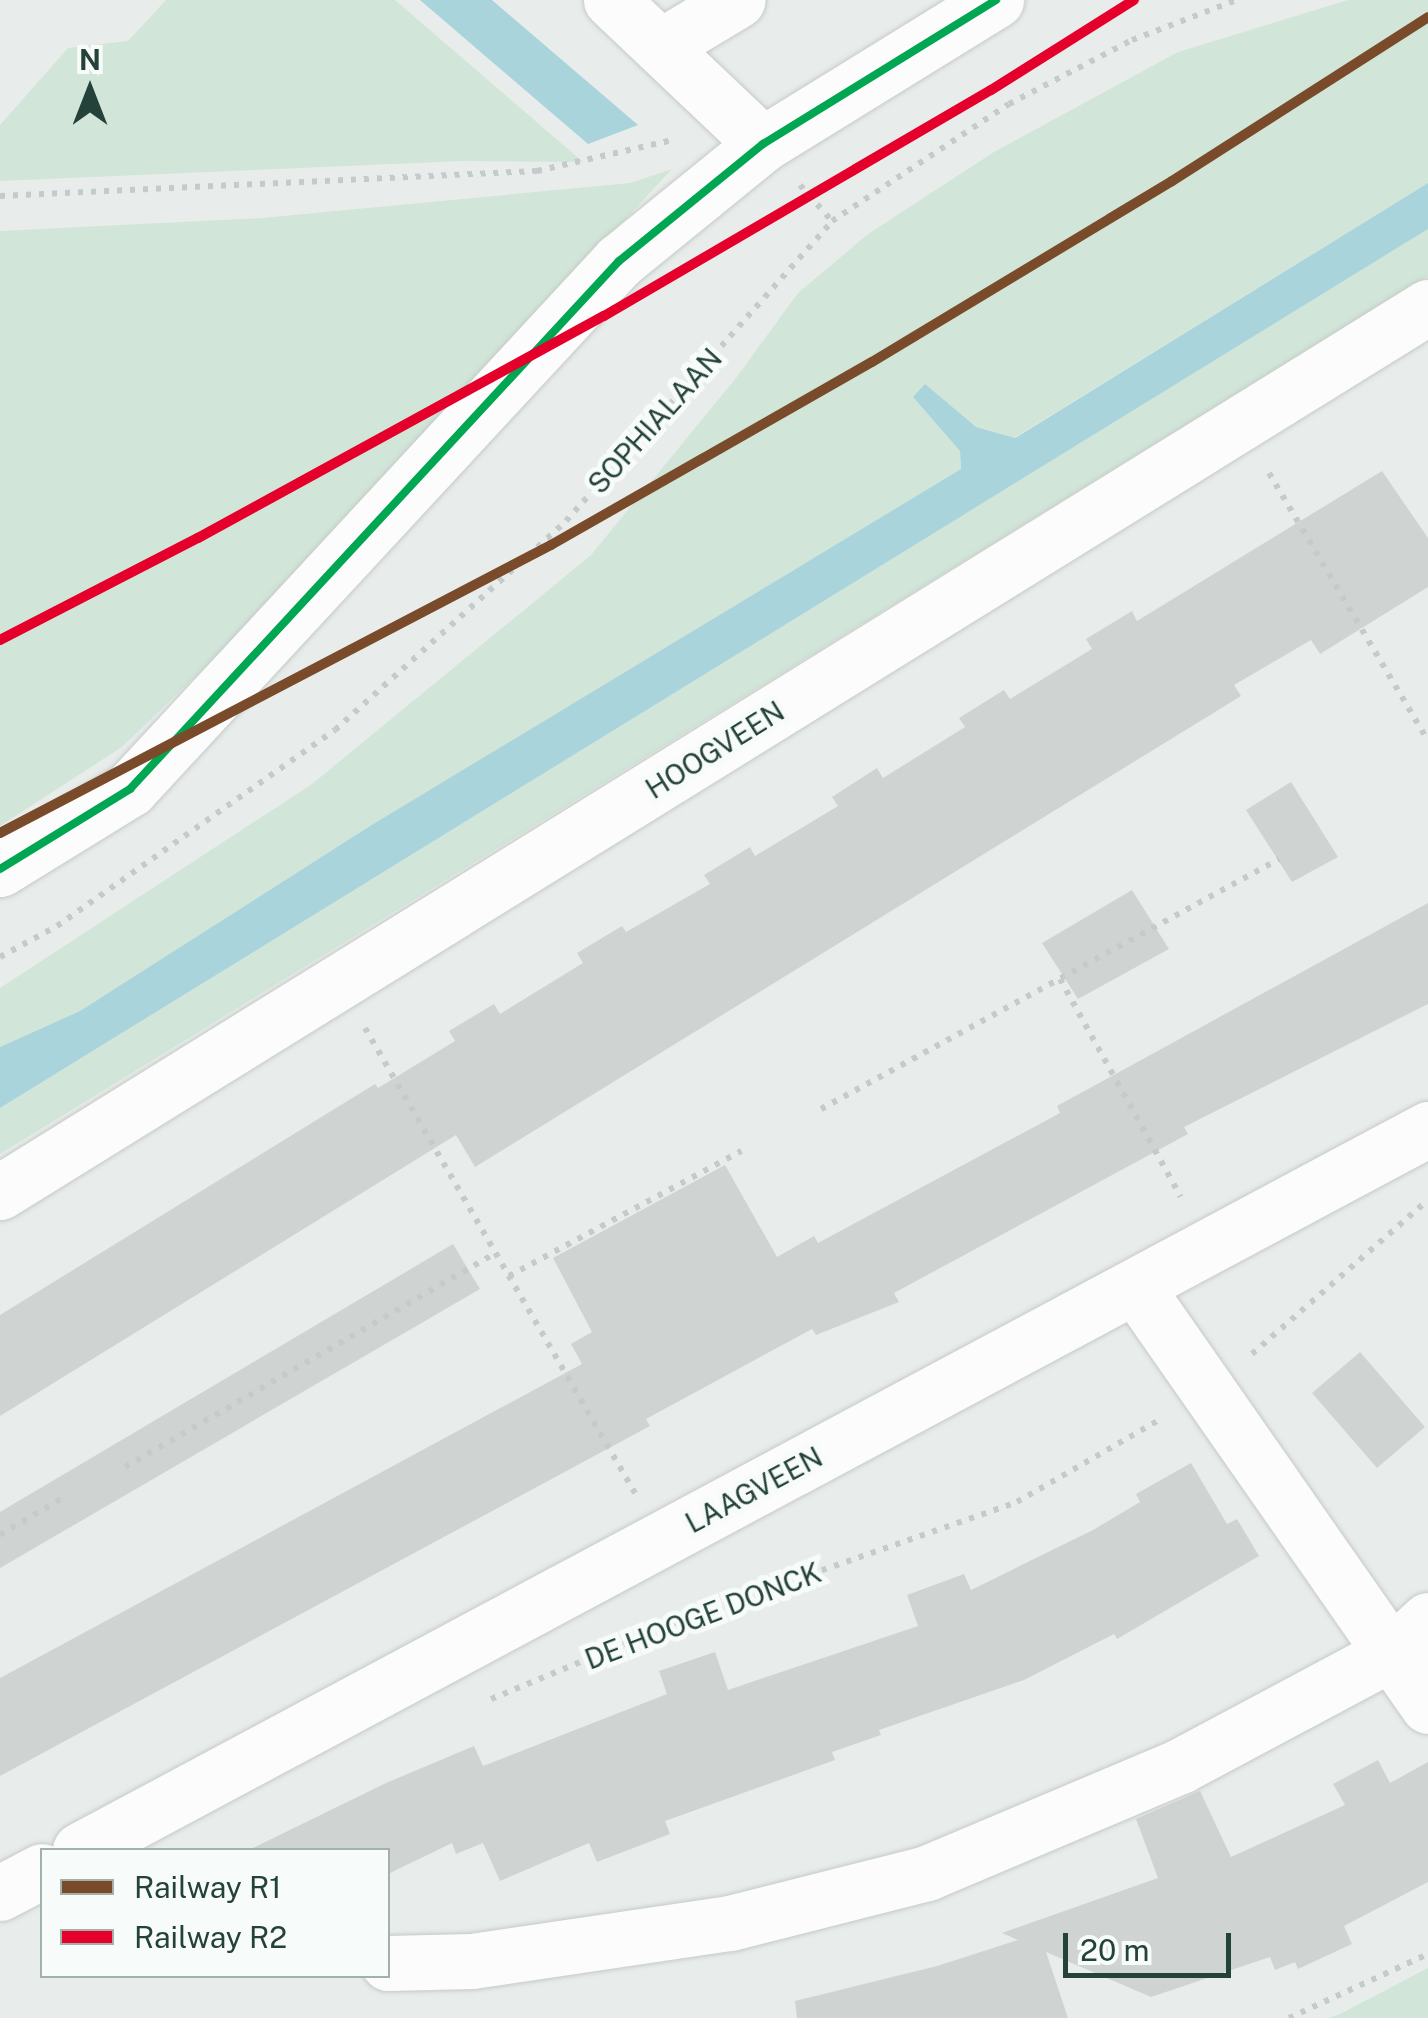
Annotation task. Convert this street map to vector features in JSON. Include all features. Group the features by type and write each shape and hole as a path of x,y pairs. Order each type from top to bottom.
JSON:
{"street":[{"path":"611,0 764,144"},
{"path":"663,45 738,0"},
{"path":"0,870 130,789 618,262 764,144 996,0"},
{"name":"HOOGVEEN","path":"0,1192 1428,307"},
{"name":"LAAGVEEN","path":"86,1848 1428,1129"},
{"path":"1135,1286 1209,1392 1410,1636 1428,1706"},
{"path":"390,1963 472,1961 730,1923 927,1874 1180,1766 1410,1636"}],"path":[{"name":"SOPHIALAAN","path":"0,957 57,926 335,730 566,522 832,221 1009,104 1132,40 1237,0"},
{"path":"0,196 537,171 671,142 718,100"},
{"path":"1240,424 1425,729 1428,741"},
{"path":"822,1109 1279,859"},
{"path":"1060,979 1208,1246"},
{"path":"339,984 662,1540"},
{"path":"509,1276 741,1151"},
{"name":"DE HOOGE DONCK","path":"484,1702 698,1613 1017,1502 1209,1392 1428,1200"},
{"path":"125,1467 495,1253"},
{"path":"0,1535 64,1497"},
{"path":"1289,2018 1428,1954"}],"green space":[{"path":"166,0 395,0 583,162 463,161 0,181 0,125 68,48 128,41"},
{"path":"1348,0 1428,0 1428,183 1014,438 976,427 913,397 960,451 961,469 370,826 80,1011 0,1047 0,988 312,784 591,555 736,378 798,293 868,234 994,152 1178,52"},
{"path":"672,169 252,622 122,747 0,826 0,231 262,218 630,183"},
{"path":"1428,229 1428,276 0,1154 0,1108"},
{"path":"1428,1968 1428,2018 1328,2018 1340,2014"}],"water":[{"path":"420,0 492,0 638,125 588,144"},
{"path":"1428,183 1428,229 0,1108 0,1047 80,1011 370,826 961,469 960,451 913,397 925,384 976,427 1015,438"}],"building":[{"path":"1382,471 1428,538 1428,587 1320,654 1311,640 1234,685 1241,696 475,1167 456,1135 0,1416 0,1315 375,1084 378,1088 455,1041 449,1031 494,1004 500,1014 583,963 577,953 622,926 626,932 710,884 704,875 750,847 755,856 838,806 832,797 877,768 883,778 965,727 959,718 1004,690 1010,699 1092,649 1086,639 1132,611 1137,621"},
{"path":"1291,782 1338,857 1292,882 1246,810"},
{"path":"1132,890 1169,949 1078,999 1042,943"},
{"path":"1428,903 1428,1004 1184,1127 1188,1134 894,1293 899,1302 816,1335 812,1329 646,1419 650,1426 0,1776 0,1678 582,1364 571,1344 592,1332 553,1258 725,1165 777,1257 814,1236 818,1243 1060,1113 1057,1106"},
{"path":"453,1244 480,1289 0,1568 0,1512"},
{"path":"1360,1352 1425,1427 1377,1468 1312,1393"},
{"path":"1191,1463 1227,1524 1237,1519 1259,1556 1117,1639 1114,1634 1024,1680 879,1730 881,1735 832,1752 835,1760 665,1821 670,1834 597,1862 589,1843 500,1881 483,1843 456,1854 452,1843 390,1873 390,1848 253,1848 386,1783 474,1746 483,1766 667,1694 659,1671 715,1652 728,1690 918,1626 907,1595 964,1574 971,1590 1093,1530 1140,1502 1136,1494"},
{"path":"1378,1760 1390,1783 1428,1762 1428,1882 1344,1926 1352,1944 1298,1969 1295,1962 1275,1970 1270,1957 1151,1997 1046,1952 1068,2018 797,2018 795,2001 937,1966 1018,1940 1002,1933 1158,1878 1136,1819 1200,1791 1231,1857 1345,1805 1333,1784"}],"rail line":[{"name":"R2","path":"0,640 198,538 604,316 991,90 1134,0"},
{"name":"R1","path":"0,833 551,545 872,362 1172,181 1428,17"}],"transit line":[{"path":"0,869 130,789 619,261 763,144 996,0"}]}
